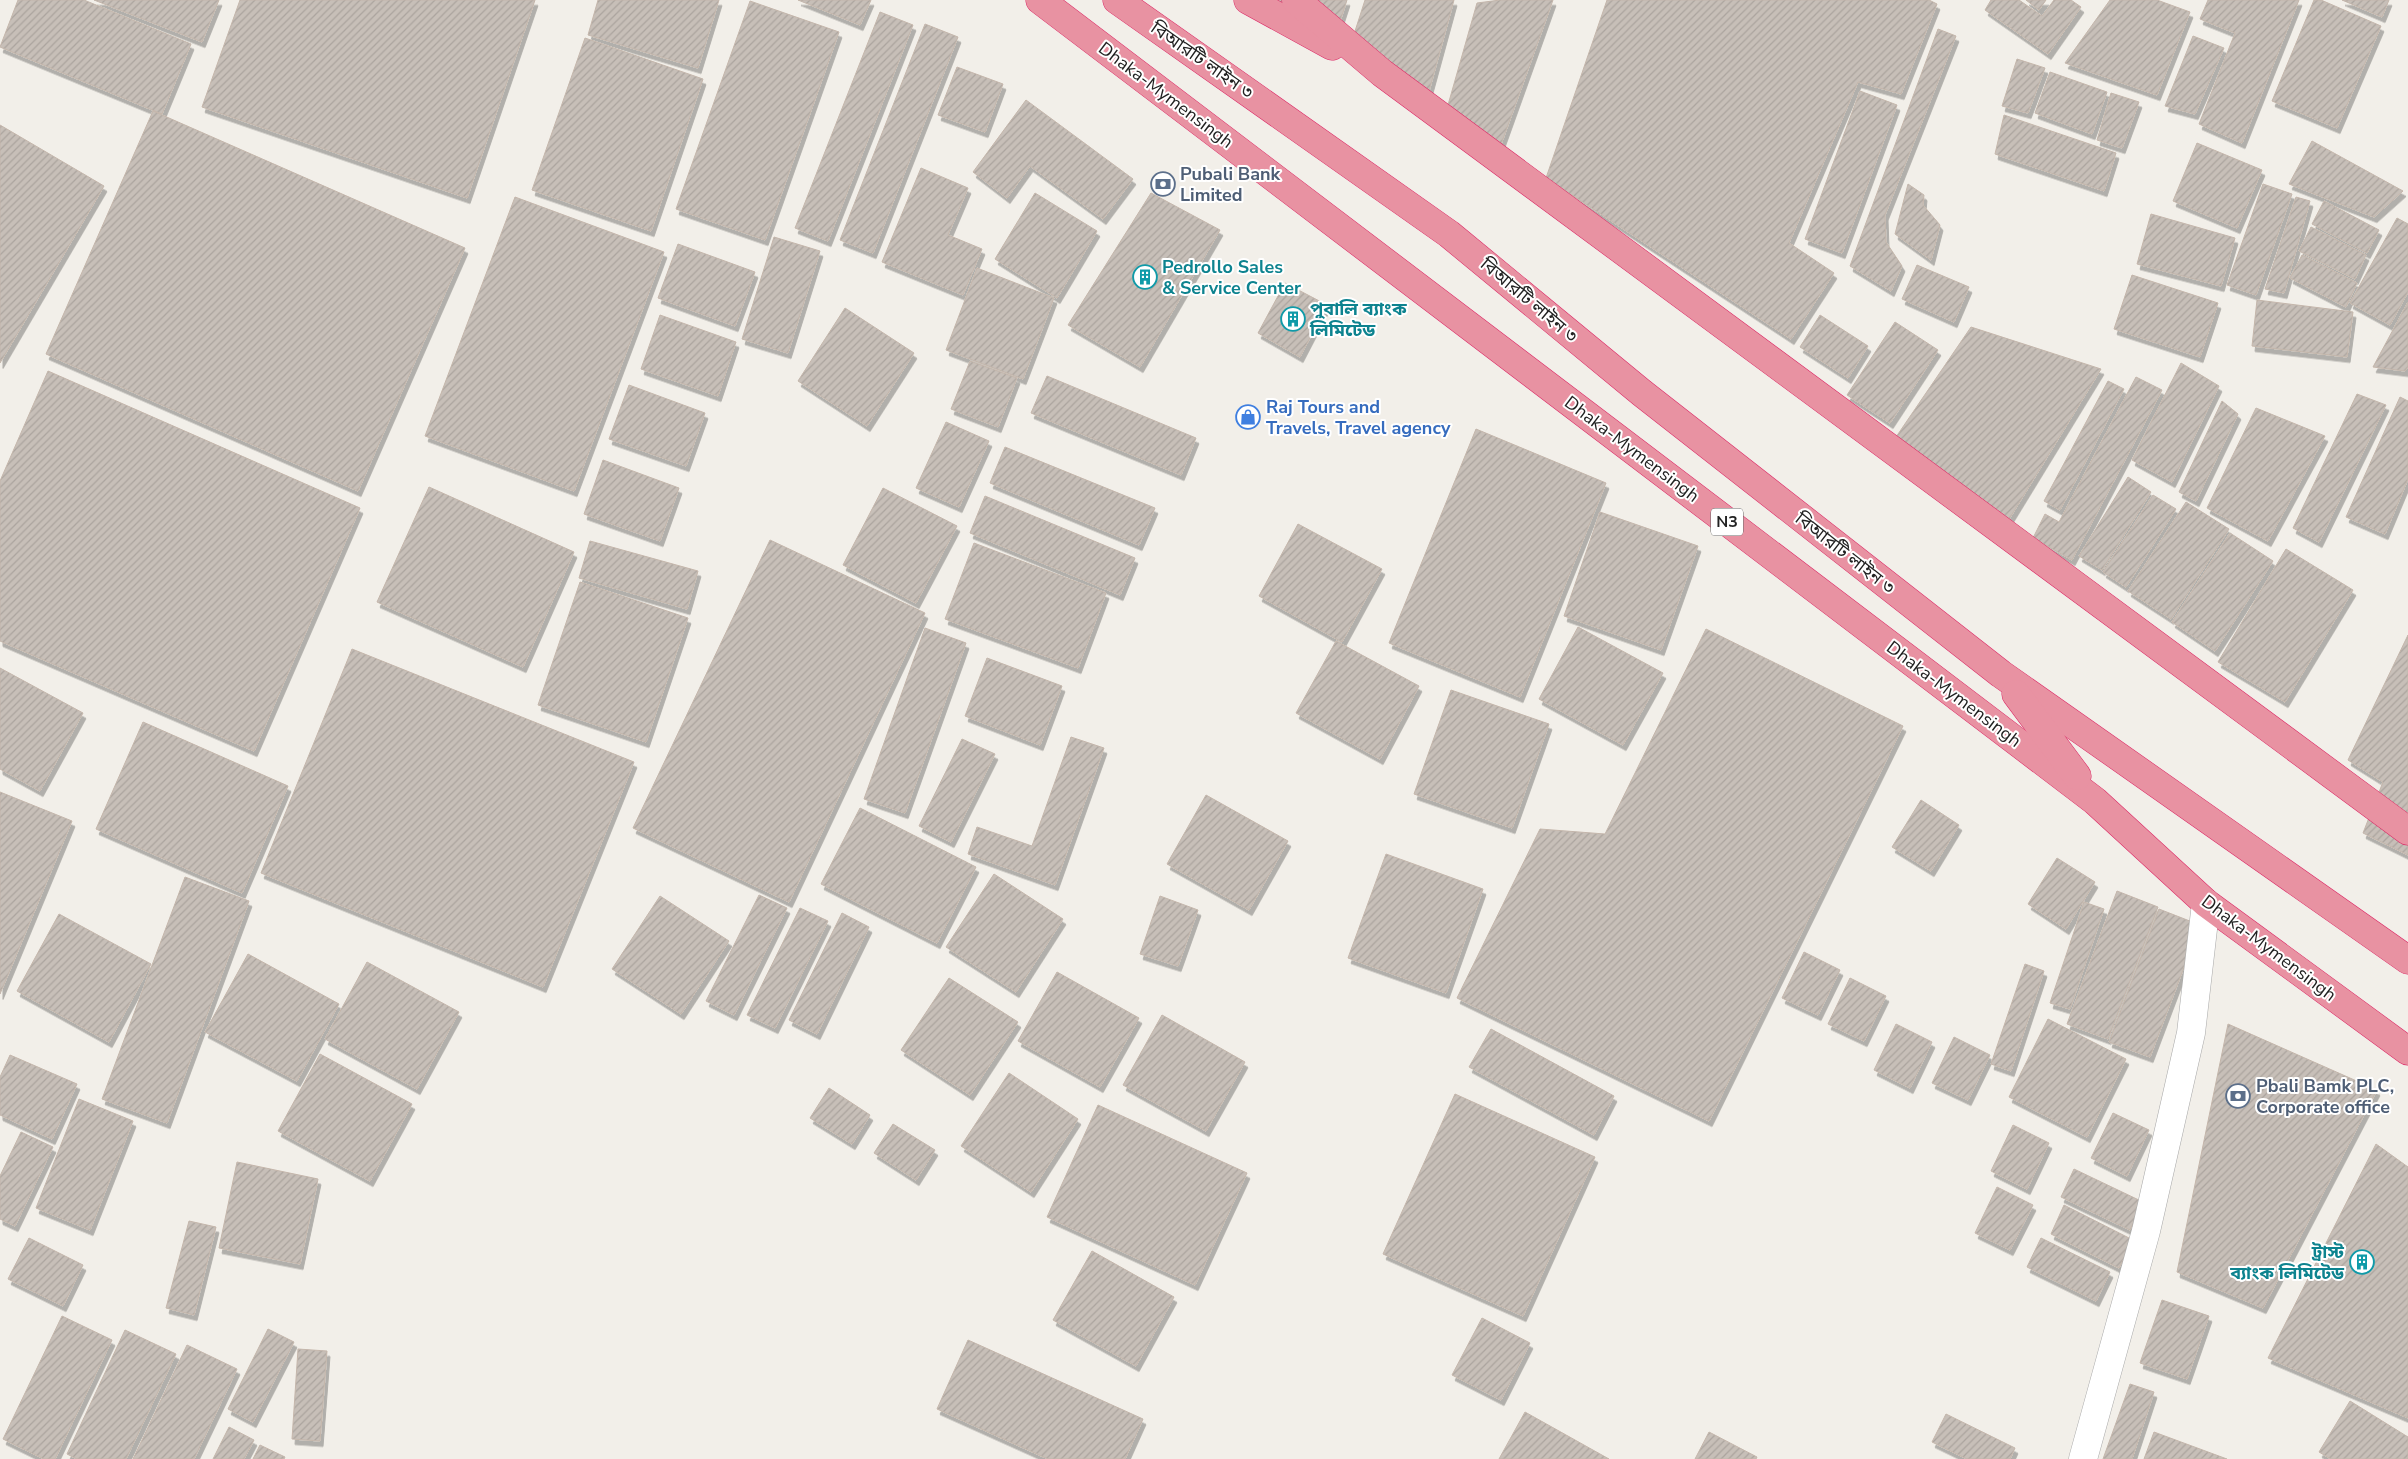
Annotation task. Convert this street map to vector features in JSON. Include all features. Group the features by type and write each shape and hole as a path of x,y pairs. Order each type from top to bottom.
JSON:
{"highway":[{"name":"Dhaka-Mymensingh","path":"1040,0 2096,801 2206,902 2408,1051"},
{"name":"বিআরটি লাইন ৩","path":"1117,0 1449,234 1642,393 2000,674"},
{"path":"1248,0 1382,73"},
{"path":"1296,0 1382,73 2408,831"},
{"path":"2000,674 2096,801"},
{"path":"2000,674 2408,960"}],"street":[{"path":"2083,1459 2146,1231 2191,1032 2206,902"}],"building":[{"path":"18,0 84,0 191,44 162,114 0,47"},
{"path":"94,0 219,0 202,42"},
{"path":"240,0 535,0 467,198 202,107"},
{"path":"598,0 719,0 698,68 588,35"},
{"path":"798,0 871,0 860,25"},
{"path":"1271,0 1347,0 1332,46"},
{"path":"1365,0 1454,0 1425,106 1348,53"},
{"path":"1500,0 1553,0 1498,153 1444,119 1477,3"},
{"path":"1607,0 1929,0 1937,4 1901,94 1858,82 1789,243 1834,273 1791,339 1546,178"},
{"path":"1991,0 2019,0 2042,16 2054,0 2071,0 2081,7 2048,54 1985,10"},
{"path":"2026,0 2046,0 2039,10"},
{"path":"2110,0 2157,0 2190,12 2157,95 2065,63"},
{"path":"2208,0 2299,0 2242,143 2199,124 2235,33 2200,19"},
{"path":"2314,0 2321,0 2381,26 2337,128 2272,101"},
{"path":"2342,0 2389,0 2382,17"},
{"path":"750,1 839,32 765,240 676,209"},
{"path":"880,12 913,25 828,241 795,228"},
{"path":"925,24 958,37 873,253 840,240"},
{"path":"1938,29 1956,36 1885,215 1886,242 1902,266 1891,291 1850,266"},
{"path":"2193,36 2224,48 2195,114 2165,106"},
{"path":"585,38 703,79 651,231 532,190"},
{"path":"2017,59 2045,68 2028,113 2002,106"},
{"path":"957,67 1003,84 985,132 938,115"},
{"path":"2050,72 2107,92 2092,134 2035,113"},
{"path":"1860,91 1897,105 1842,253 1805,239"},
{"path":"2111,93 2139,102 2122,148 2097,140"},
{"path":"1026,100 1133,179 1103,219 1030,166 1007,198 973,172"},
{"path":"153,111 465,248 358,491 46,354"},
{"path":"2004,115 2116,153 2104,191 1995,154"},
{"path":"0,125 104,186 0,363"},
{"path":"2312,141 2403,191 2374,217 2289,184"},
{"path":"2197,143 2262,170 2237,228 2173,201"},
{"path":"921,168 968,188 948,235 982,249 963,295 882,262"},
{"path":"1908,184 1924,195 1923,205 1940,225 1931,260 1895,234"},
{"path":"2263,184 2292,194 2256,295 2227,285"},
{"path":"1035,193 1097,231 1057,298 995,259"},
{"name":"Pedrollo Sales & Service Center","path":"1151,193 1220,230 1140,367 1068,325"},
{"path":"515,197 664,252 574,491 425,436"},
{"path":"2296,197 2310,201 2284,293 2265,289"},
{"path":"2324,201 2379,230 2367,253 2312,224"},
{"path":"2151,214 2235,238 2221,286 2137,264"},
{"path":"2397,218 2408,224 2408,292 2390,325 2350,303"},
{"path":"2311,227 2366,255 2355,279 2299,251"},
{"path":"774,237 820,251 788,353 742,339"},
{"path":"678,244 755,272 735,326 658,298"},
{"path":"2302,255 2357,283 2346,307 2290,278"},
{"path":"1917,265 1969,287 1954,322 1902,299"},
{"path":"977,268 1054,298 1023,379 946,350"},
{"path":"2132,275 2218,303 2200,357 2114,329"},
{"name":"পুবালি ব্যাংক লিমিটেড","path":"1285,283 1327,305 1300,357 1258,333"},
{"path":"2257,300 2353,312 2347,357 2252,346"},
{"path":"2408,302 2408,367 2405,371 2373,367"},
{"path":"845,308 914,353 867,426 798,381"},
{"path":"660,315 736,342 718,396 641,369"},
{"path":"1820,315 1868,346 1848,378 1800,347"},
{"path":"1895,322 1938,350 1890,423 1847,395"},
{"path":"1971,327 2101,369 2008,521 1896,437"},
{"path":"970,361 1017,378 998,427 951,409"},
{"path":"2181,363 2219,386 2172,482 2132,460"},
{"path":"48,371 360,508 254,751 0,641 0,481"},
{"path":"1047,376 1196,438 1181,475 1031,413"},
{"path":"2136,377 2162,390 2072,560 2033,538 2045,514 2059,522"},
{"path":"2108,381 2124,389 2060,510 2044,501"},
{"path":"629,385 705,413 686,466 609,439"},
{"path":"2357,394 2386,405 2319,542 2293,528"},
{"path":"2400,397 2408,401 2408,479 2385,534 2346,517"},
{"path":"2222,401 2238,414 2196,501 2179,492"},
{"path":"2256,408 2325,436 2268,541 2207,508"},
{"path":"946,422 989,441 959,507 916,488"},
{"path":"1476,429 1606,483 1520,697 1389,643"},
{"path":"1005,447 1155,508 1139,545 990,483"},
{"path":"603,460 679,488 660,541 584,514"},
{"path":"2128,477 2151,492 2102,570 2079,556"},
{"path":"429,487 574,552 523,667 377,602"},
{"path":"883,488 957,526 916,603 843,565"},
{"path":"2153,495 2176,509 2126,587 2103,572"},
{"path":"985,496 1135,558 1120,595 970,533"},
{"path":"2186,502 2229,529 2171,619 2128,591"},
{"path":"1600,512 1698,546 1661,650 1564,616"},
{"path":"1298,524 1382,569 1342,642 1259,596"},
{"path":"2230,533 2273,561 2215,651 2172,622"},
{"path":"770,540 925,613 789,902 633,828"},
{"path":"590,541 698,571 687,609 579,578"},
{"path":"974,543 1106,593 1078,668 945,619"},
{"path":"2286,549 2353,590 2285,702 2218,662"},
{"path":"580,582 688,618 646,742 538,705"},
{"path":"1578,627 1663,673 1623,745 1539,699"},
{"path":"925,628 966,643 905,813 864,799"},
{"path":"1706,629 1903,726 1709,1121 1457,998 1540,829 1605,834"},
{"path":"2408,635 2408,855 2363,833 2383,782 2348,760"},
{"path":"1336,641 1419,686 1380,759 1296,713"},
{"path":"352,649 634,762 543,987 261,873"},
{"path":"987,658 1062,686 1040,745 965,716"},
{"path":"0,668 83,713 40,791 0,769"},
{"path":"1451,690 1549,724 1512,828 1414,794"},
{"path":"143,722 288,786 242,893 96,829"},
{"path":"1071,737 1104,748 1055,885 968,854 977,827 1032,846"},
{"path":"962,739 995,754 951,842 919,826"},
{"path":"0,792 72,821 0,994"},
{"path":"1206,795 1288,841 1249,910 1167,864"},
{"path":"1921,800 1959,825 1931,871 1892,847"},
{"path":"860,808 976,867 937,943 821,884"},
{"path":"1386,854 1483,889 1446,993 1348,958"},
{"path":"2057,858 2095,882 2066,929 2028,904"},
{"path":"994,874 1063,919 1016,992 946,947"},
{"path":"185,877 249,901 167,1123 102,1099"},
{"path":"2117,891 2158,907 2108,1039 2067,1024"},
{"path":"759,895 787,908 734,1015 706,1001"},
{"path":"660,896 729,941 681,1014 612,969"},
{"path":"1160,896 1198,910 1178,966 1140,954"},
{"path":"2084,902 2104,909 2070,1009 2050,1003"},
{"path":"800,908 828,921 775,1028 747,1015"},
{"path":"2159,909 2200,925 2150,1057 2109,1042"},
{"path":"842,913 869,927 817,1034 789,1020"},
{"path":"59,914 151,964 109,1042 17,991"},
{"path":"1804,952 1840,970 1818,1015 1782,998"},
{"path":"248,954 339,1004 297,1081 205,1032"},
{"path":"367,962 459,1012 417,1089 325,1039"},
{"path":"2025,964 2044,971 2011,1071 1991,1064"},
{"path":"1057,972 1139,1018 1100,1087 1018,1041"},
{"path":"949,978 1018,1022 970,1095 901,1050"},
{"path":"1850,978 1886,996 1864,1041 1828,1024"},
{"path":"1162,1015 1245,1062 1206,1131 1123,1085"},
{"path":"2048,1019 2126,1059 2087,1137 2009,1097"},
{"path":"1896,1024 1932,1042 1910,1088 1874,1070"},
{"path":"2228,1024 2377,1090 2263,1308 2177,1272"},
{"path":"1491,1029 1614,1096 1594,1135 1469,1067"},
{"path":"1954,1037 1990,1055 1968,1100 1932,1083"},
{"path":"320,1054 412,1104 370,1181 278,1131"},
{"path":"10,1055 77,1084 52,1139 0,1115 0,1077"},
{"path":"1009,1073 1078,1119 1031,1192 961,1146"},
{"path":"829,1088 870,1115 852,1144 810,1118"},
{"path":"1455,1094 1595,1157 1523,1316 1383,1254"},
{"path":"79,1099 133,1121 90,1230 36,1208"},
{"path":"1098,1105 1247,1173 1195,1285 1047,1217"},
{"path":"2113,1113 2149,1130 2127,1176 2091,1158"},
{"path":"893,1124 935,1150 916,1180 874,1153"},
{"path":"2013,1125 2049,1143 2027,1189 1991,1171"},
{"path":"21,1132 53,1147 15,1226 0,1219 0,1176"},
{"name":"ট্রাস্ট ব্যাংক লিমিটেড","path":"2376,1144 2408,1167 2408,1418 2268,1358"},
{"path":"237,1162 318,1179 300,1264 219,1248"},
{"path":"2074,1169 2143,1202 2130,1230 2061,1197"},
{"path":"1997,1187 2033,1205 2010,1250 1975,1233"},
{"path":"2064,1205 2133,1240 2119,1268 2051,1234"},
{"path":"189,1221 216,1227 194,1315 166,1308"},
{"path":"29,1238 83,1265 63,1306 8,1279"},
{"path":"2041,1238 2110,1272 2096,1301 2027,1267"},
{"path":"1092,1251 1174,1297 1136,1366 1053,1320"},
{"path":"2162,1300 2209,1316 2187,1379 2140,1363"},
{"path":"62,1316 112,1340 55,1459 44,1459 3,1439"},
{"path":"1482,1318 1530,1343 1501,1400 1452,1375"},
{"path":"268,1329 294,1342 253,1422 228,1409"},
{"path":"125,1330 176,1354 126,1459 77,1459 67,1454"},
{"path":"968,1340 1143,1419 1125,1459 1048,1459 937,1409"},
{"path":"187,1345 237,1369 194,1459 133,1459"},
{"path":"298,1349 327,1351 320,1441 292,1439"},
{"path":"2130,1384 2154,1392 2132,1459 2103,1459"},
{"path":"2350,1401 2408,1437 2408,1459 2331,1459 2319,1452"},
{"path":"1525,1412 1609,1459 1499,1459"},
{"path":"1946,1414 2015,1448 2010,1459 1967,1459 1932,1442"},
{"path":"229,1427 254,1440 244,1459 213,1459"},
{"path":"1709,1432 1757,1457 1756,1459 1695,1459"},
{"path":"2154,1432 2227,1459 2144,1459"},
{"path":"260,1445 285,1457 284,1459 253,1459"}],"place":[{"name":"Pubali Bank Limited","path":"1163,184"},
{"name":"Pedrollo Sales & Service Center","path":"1145,277"},
{"name":"পুবালি ব্যাংক লিমিটেড","path":"1293,319"},
{"name":"Raj Tours and Travels, Travel agency","path":"1248,417"},
{"name":"Pbali Bamk PLC, Corporate office","path":"2238,1096"},
{"name":"ট্রাস্ট ব্যাংক লিমিটেড","path":"2362,1262"}]}
